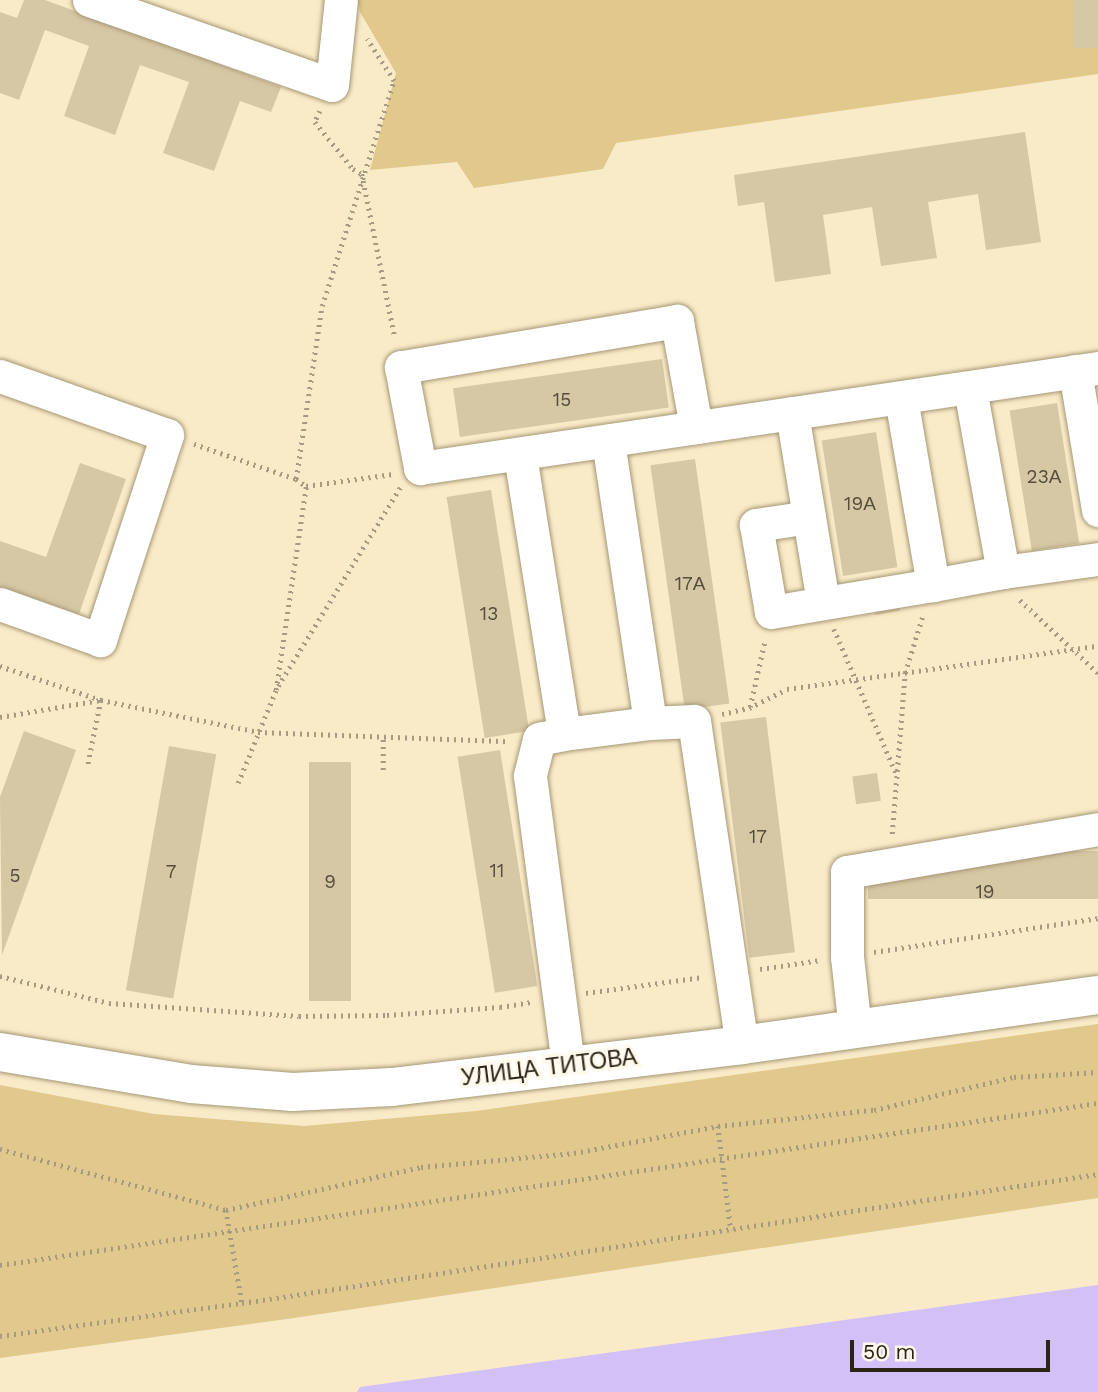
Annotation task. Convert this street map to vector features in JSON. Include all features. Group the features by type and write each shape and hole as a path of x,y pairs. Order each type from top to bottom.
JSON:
{"main road":[{"name":"УЛИЦА ТИТОВА","path":"0,1052 191,1084 293,1092 393,1087 742,1045 1098,995"}],"lane":[{"path":"89,0 332,85 341,0"},
{"path":"696,427 677,321 401,367 415,470 1087,370 1098,510"},
{"path":"0,376 167,435 100,640 0,604"},
{"path":"970,387 1003,572"},
{"path":"901,398 933,584"},
{"path":"792,413 823,602"},
{"path":"608,441 650,723"},
{"path":"520,454 551,737 530,776 568,1066"},
{"path":"809,517 756,526 771,612 1003,572 1098,559"},
{"path":"551,737 650,723 694,721 742,1045"},
{"path":"855,1029 847,957 847,872 1098,829"}],"path":[{"path":"296,479 322,306 394,80 341,0"},
{"path":"332,85 315,122 353,169 362,174 401,367"},
{"path":"167,435 296,479 306,486 415,470"},
{"path":"238,783 276,690 415,470"},
{"path":"276,690 306,486"},
{"path":"1003,572 1024,607 1098,673"},
{"path":"890,864 905,673 933,584"},
{"path":"823,602 897,775"},
{"path":"749,708 771,612"},
{"path":"694,721 749,708 787,689 1098,646"},
{"path":"0,666 101,700 258,732 383,737 551,737"},
{"path":"0,717 101,700"},
{"path":"88,765 101,700"},
{"path":"383,737 383,770"},
{"path":"0,1149 226,1210 421,1167 574,1153 718,1126 874,1110 1014,1077 1098,1072"},
{"path":"0,1265 1098,1102"},
{"path":"718,1126 731,1230"},
{"path":"0,1336 242,1303 1098,1174"},
{"path":"226,1210 242,1303"}],"shaded area":[{"path":"358,0 1098,0 1098,74 616,143 603,169 474,188 457,162 370,170 396,73 360,12"},
{"path":"1098,1024 1098,1198 294,1318 0,1358 0,1085 154,1114 304,1126 476,1111"},
{"path":"1098,1285 1098,1392 357,1392 360,1387"}],"building":[{"path":"24,0 45,0 281,87 271,112 240,101 214,171 163,153 189,82 140,65 115,135 64,116 89,46 45,30 19,100 0,93 0,12 17,18"},
{"path":"1073,0 1098,0 1098,48 1073,48"},
{"path":"1025,132 1041,242 986,250 978,194 928,202 937,258 881,266 872,207 823,215 831,274 775,282 764,202 738,206 734,175"},
{"path":"662,359 669,408 460,437 453,388"},
{"path":"1057,403 1079,543 1032,551 1010,411"},
{"path":"876,432 897,567 843,576 822,441"},
{"path":"695,459 729,704 685,710 650,465"},
{"path":"80,463 126,479 79,614 0,587 0,541 46,557"},
{"path":"491,490 529,731 485,738 447,497"},
{"path":"897,594 900,611 875,615 872,598"},
{"path":"766,717 795,952 749,958 720,723"},
{"path":"24,731 76,750 2,955 0,797"},
{"path":"169,746 216,754 173,999 126,990"},
{"path":"500,750 537,986 495,993 458,757"},
{"path":"309,762 351,762 351,1001 309,1001"},
{"path":"877,773 881,801 856,804 852,776"},
{"path":"868,851 1098,851 1098,899 868,899"}]}
